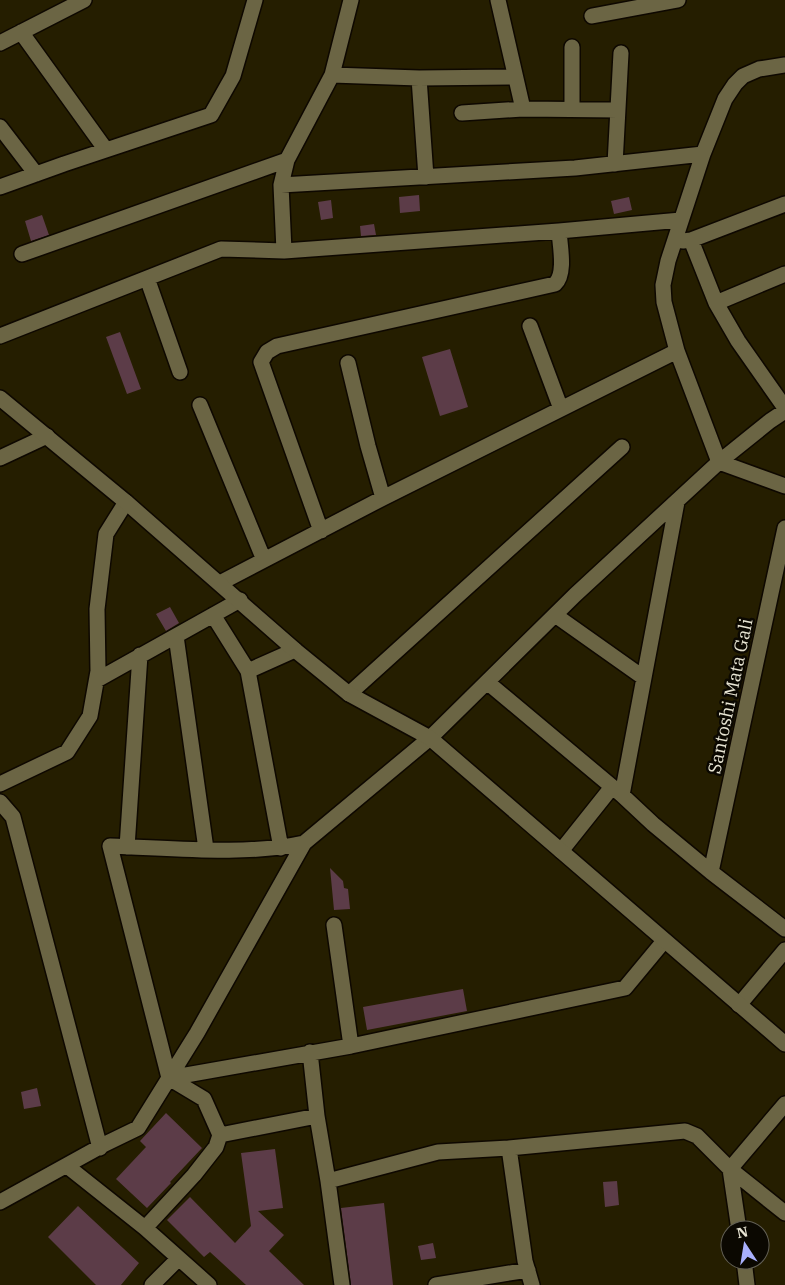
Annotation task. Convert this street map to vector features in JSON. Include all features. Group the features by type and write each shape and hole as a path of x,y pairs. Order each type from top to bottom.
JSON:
{"street":[{"path":"0,43 84,0"},
{"path":"0,187 211,115 233,76 255,0"},
{"path":"284,252 280,185 287,160 332,75 350,0"},
{"path":"498,0 523,109"},
{"path":"592,16 678,0"},
{"path":"21,32 106,150"},
{"path":"572,47 572,110"},
{"path":"615,164 621,53"},
{"path":"718,462 677,351 664,302 663,285 668,261 703,154 725,99 734,84 744,76 759,69 785,65"},
{"path":"332,75 419,78 516,76"},
{"path":"419,78 426,177"},
{"path":"462,113 523,109 618,110"},
{"path":"0,127 36,174"},
{"path":"280,185 575,168 703,154"},
{"path":"22,254 287,160"},
{"path":"674,243 691,240 785,204"},
{"path":"0,336 221,248 284,252 681,220"},
{"path":"321,531 261,362 267,352 277,346 555,284 560,280 561,273 559,231"},
{"path":"0,1202 138,1128 197,1033 304,843 430,738 640,534 677,502 718,462 785,410 738,341 716,303 691,240"},
{"path":"716,303 785,274"},
{"path":"147,278 180,372"},
{"path":"530,326 561,409"},
{"path":"220,583 383,498 677,351"},
{"path":"348,363 383,498"},
{"path":"0,398 126,502 295,650 349,694 430,738 785,1044"},
{"path":"200,406 264,560"},
{"path":"0,458 46,436"},
{"path":"349,694 622,447"},
{"path":"718,462 785,486"},
{"path":"0,784 68,752 90,716 98,671 97,609 106,534 126,502"},
{"path":"561,851 617,791 644,678 677,502"},
{"name":"Santoshi Mata Gali","path":"711,872 785,528"},
{"path":"97,680 240,600"},
{"path":"213,615 248,671 281,848"},
{"path":"555,615 644,678"},
{"path":"176,636 206,849"},
{"path":"248,671 295,650"},
{"path":"127,847 140,655"},
{"path":"487,682 617,791 653,824 785,929"},
{"path":"0,802 13,816 100,1148"},
{"path":"145,1228 194,1175 216,1147 220,1134 204,1099 169,1078 110,846 206,849 281,848 304,843"},
{"path":"334,925 351,1046"},
{"path":"169,1078 351,1046 624,988 664,941"},
{"path":"740,1005 785,950"},
{"path":"310,1052 317,1116 342,1285"},
{"path":"738,1220 730,1169 785,1104"},
{"path":"220,1134 317,1116"},
{"path":"328,1181 438,1152 509,1148 685,1131 698,1136 730,1169 785,1213"},
{"path":"509,1148 525,1261 532,1285"},
{"path":"67,1166 145,1228 209,1285"},
{"path":"152,1285 178,1259"},
{"path":"436,1285 528,1270"},
{"path":"745,1270 747,1285"}],"building":[{"path":"419,195 420,211 400,213 399,197"},
{"path":"629,197 632,210 614,214 611,201"},
{"path":"331,200 333,218 321,220 318,202"},
{"path":"42,215 49,235 31,241 25,221"},
{"path":"374,224 376,235 361,236 360,226"},
{"path":"120,332 141,389 127,394 106,337"},
{"path":"450,349 468,407 440,416 422,357"},
{"path":"170,607 179,623 166,631 156,614"},
{"path":"330,868 343,881 344,888 348,889 350,909 334,910"},
{"path":"463,989 467,1011 367,1030 363,1007"},
{"path":"37,1088 41,1106 24,1109 21,1092"},
{"path":"166,1113 202,1148 147,1208 116,1179 146,1147 140,1141"},
{"path":"275,1149 283,1208 258,1211 284,1235 269,1251 304,1285 246,1285 210,1252 204,1257 167,1220 190,1197 235,1243 251,1226 241,1153"},
{"path":"617,1181 619,1205 605,1207 603,1182"},
{"path":"384,1203 393,1285 351,1285 341,1208"},
{"path":"78,1206 139,1263 121,1285 96,1285 48,1237"},
{"path":"433,1243 436,1258 421,1260 418,1246"}]}
